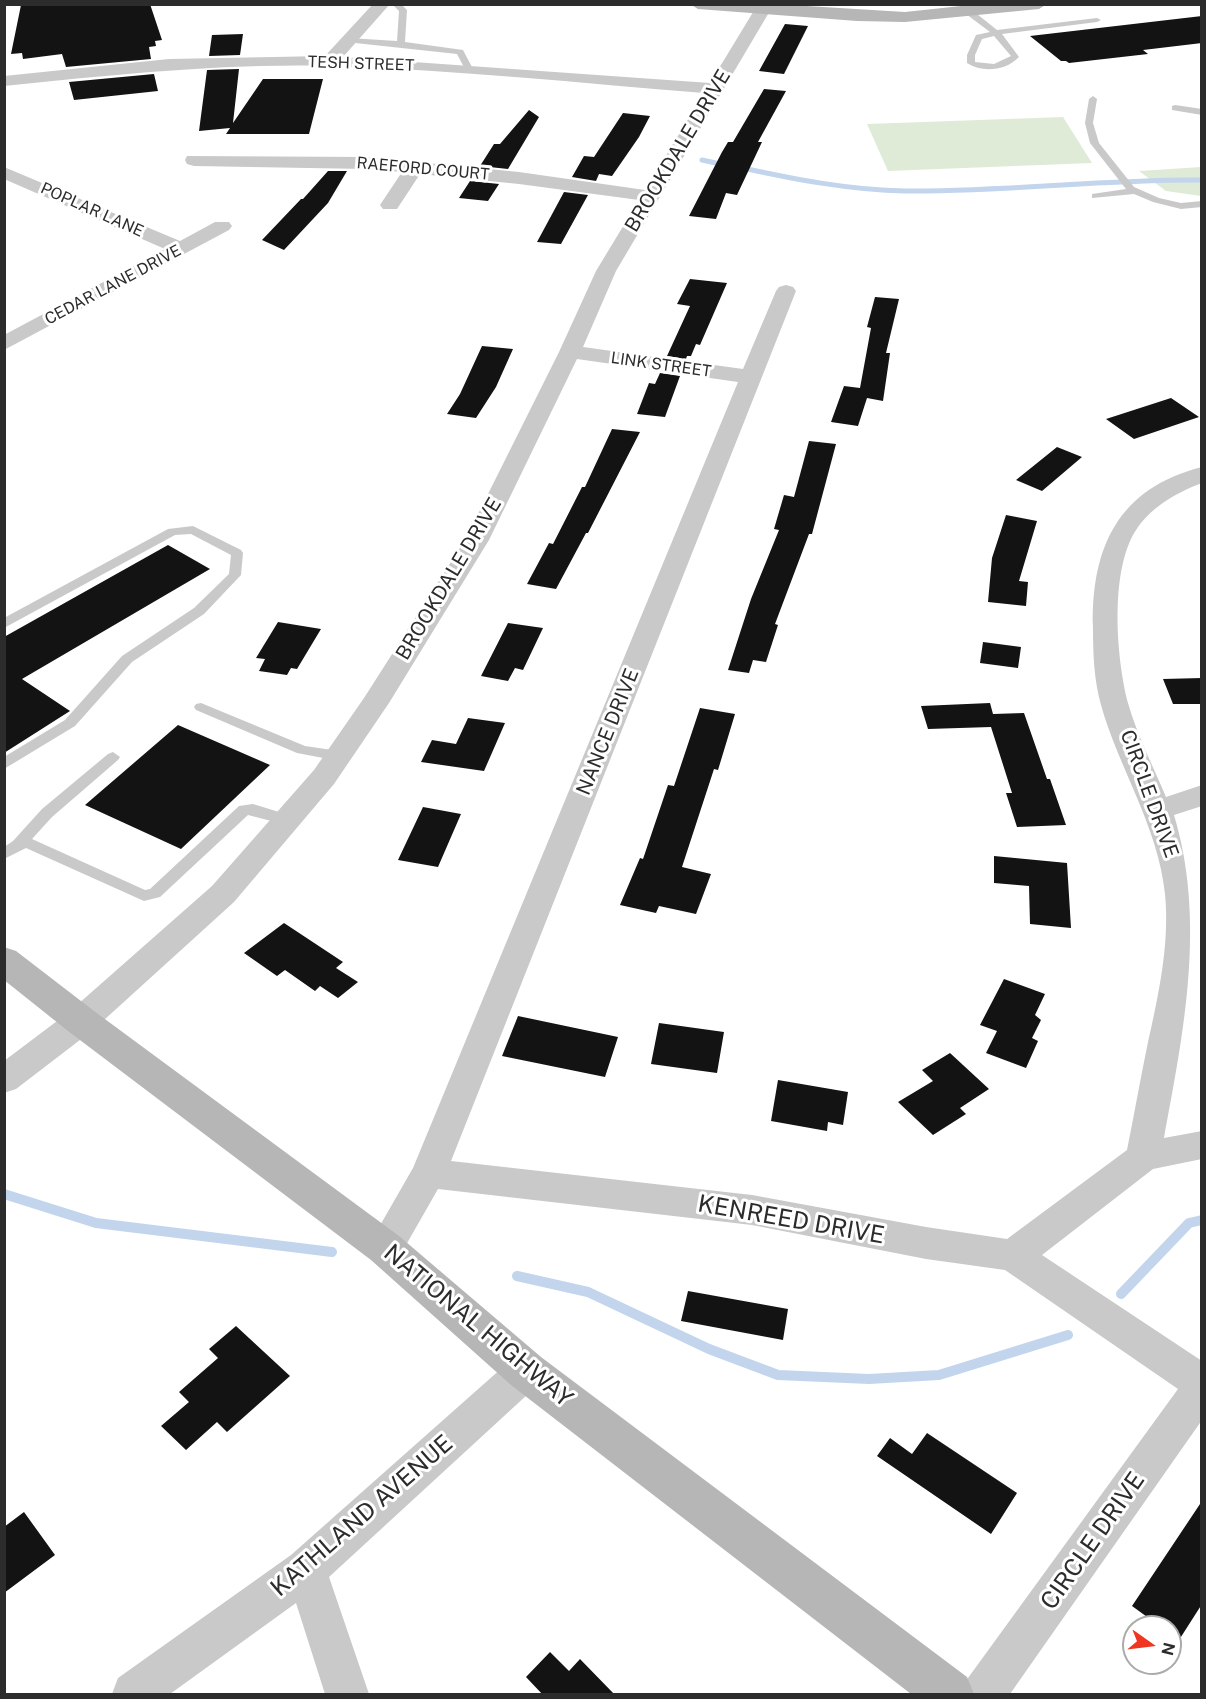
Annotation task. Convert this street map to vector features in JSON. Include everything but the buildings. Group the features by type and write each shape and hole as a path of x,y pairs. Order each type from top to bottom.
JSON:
{"main road":[{"path":"698,4 906,17 1039,4"},
{"name":"NATIONAL HIGHWAY","path":"4,960 81,1021 385,1248 526,1371 950,1695"}],"street":[{"path":"330,62 382,4"},
{"name":"BROOKDALE DRIVE","path":"4,1080 81,1021 223,894 324,777 339,756 375,703 477,540 570,352 606,272 765,7"},
{"name":"TESH STREET","path":"4,81 169,64 330,62 469,69 717,89"},
{"name":"RAEFORD COURT","path":"194,160 319,160 415,167 650,196"},
{"path":"390,206 415,167"},
{"name":"POPLAR LANE","path":"4,172 180,248"},
{"name":"CEDAR LANE DRIVE","path":"4,344 222,226"},
{"name":"NANCE DRIVE","path":"429,1173 786,291"},
{"name":"LINK STREET","path":"570,352 752,377"},
{"name":"CIRCLE DRIVE","path":"1143,1157 1180,967 1180,894 1172,845 1115,704 1105,624 1108,586 1120,536 1133,518 1150,501 1174,486 1202,474"},
{"path":"1159,810 1202,795"},
{"path":"1013,1256 1143,1157 1202,1145"},
{"path":"385,1248 429,1173"},
{"name":"KENREED DRIVE","path":"429,1173 752,1210 926,1243 1013,1256 1202,1385"},
{"name":"KATHLAND AVENUE","path":"134,1695 306,1570 526,1371"},
{"name":"CIRCLE DRIVE","path":"984,1695 1202,1385"},
{"path":"306,1570 347,1695"}],"lane":[{"path":"396,4 403,10 401,44"},
{"path":"969,12 992,32 1012,49 1015,57 1010,63 981,67 971,63 979,37 992,32 1097,20"},
{"path":"349,40 460,52 469,69"},
{"path":"1093,99 1089,123 1095,143 1132,188 1156,200 1181,206 1202,204"},
{"path":"1175,108 1202,112"},
{"path":"1095,196 1132,188"},
{"path":"4,624 172,532 193,530 237,553 235,575 200,611 128,658 70,723 4,764"},
{"path":"201,707 302,750 339,756"},
{"path":"4,854 18,845 47,813 113,757"},
{"path":"18,845 27,843 144,896 155,893 244,810 253,809 287,820"}],"green space":[{"path":"1063,117 1092,163 888,171 867,124"},
{"path":"1201,167 1201,196 1166,191 1139,171"}],"waterway":[{"path":"702,160 725,165"},
{"path":"738,167 821,183 863,189 905,191 1202,180"},
{"path":"4,1194 96,1223 332,1252"},
{"path":"1121,1294 1189,1223 1202,1220"},
{"path":"517,1276 588,1292 709,1349 778,1375 869,1379 939,1375 1068,1335"}]}
